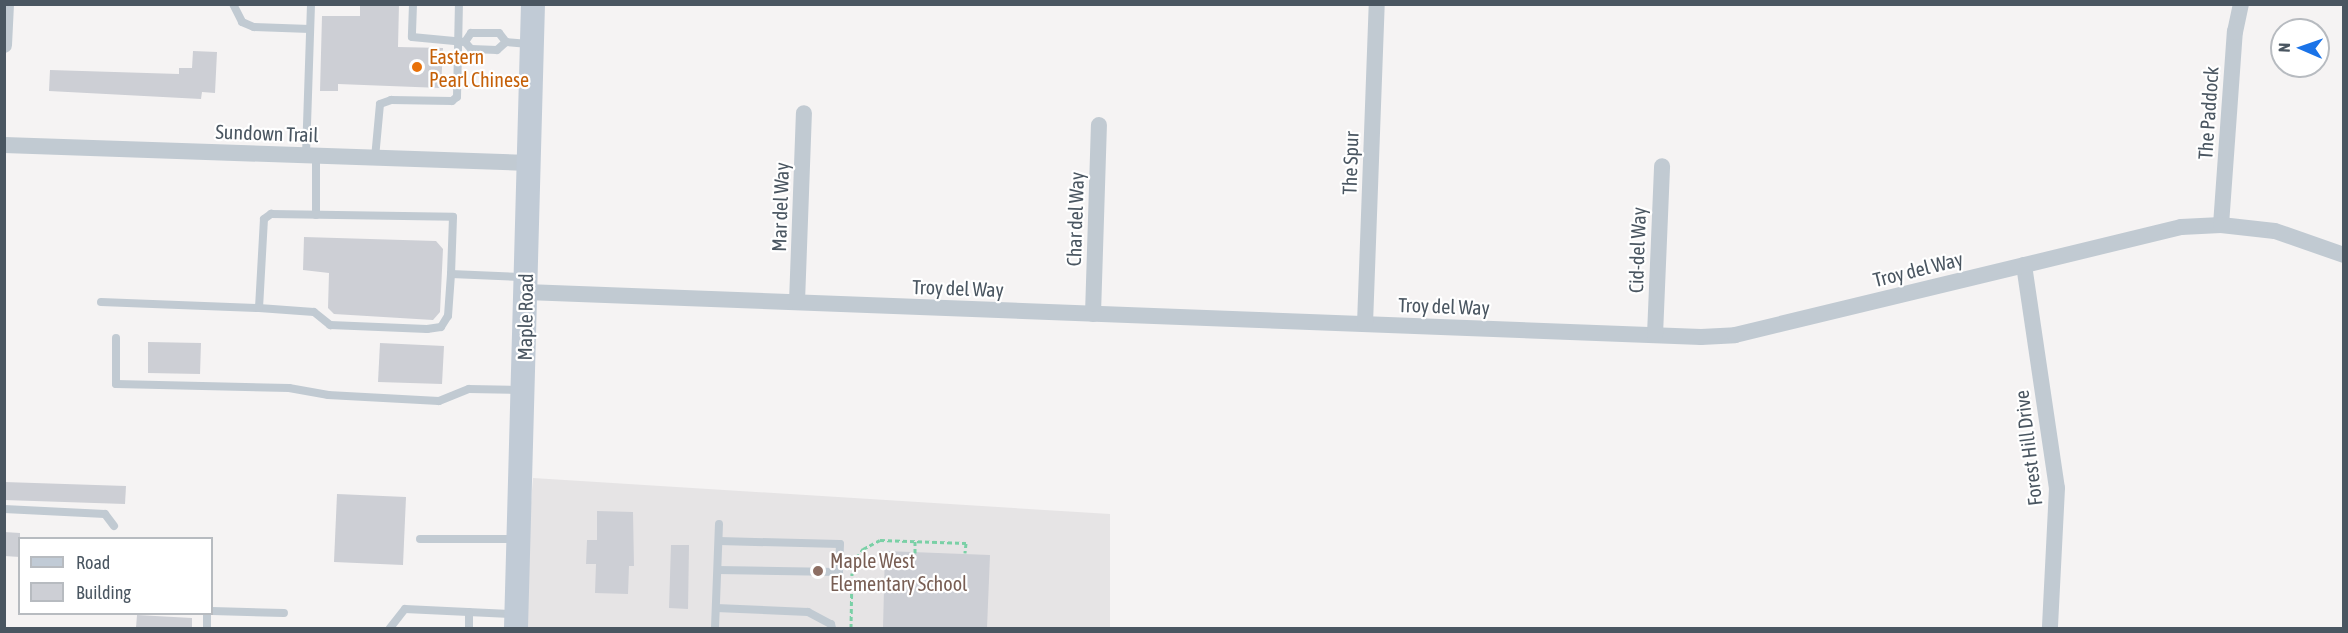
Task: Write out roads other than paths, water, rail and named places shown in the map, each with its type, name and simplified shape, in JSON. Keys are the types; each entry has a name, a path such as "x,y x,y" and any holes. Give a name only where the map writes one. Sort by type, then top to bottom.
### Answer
{"main road":[{"name":"Maple Road","path":"516,621 532,4"}],"street":[{"path":"4,45 6,4"},
{"name":"The Spur","path":"1365,324 1377,4"},
{"name":"The Paddock","path":"2221,225 2235,32 2241,4"},
{"name":"Mar del Way","path":"798,302 804,113"},
{"name":"Char del Way","path":"1093,314 1099,125"},
{"name":"Sundown Trail","path":"4,145 529,163"},
{"name":"Cid-del Way","path":"1655,335 1662,166"},
{"name":"Troy del Way","path":"526,285 798,302 1655,335 1735,335 2142,235 2221,225 2275,231 2343,255"},
{"name":"Forest Hill Drive","path":"2024,265 2057,488 2050,628"}],"lane":[{"path":"233,4 242,22 254,27 310,29"},
{"path":"311,4 311,156 316,215"},
{"path":"413,4 412,37 461,41 471,49 496,50 506,42 532,44"},
{"path":"375,158 380,104 391,100 452,101 457,97 461,41 459,4"},
{"path":"461,41 471,33 498,33 506,42"},
{"path":"101,302 314,312 330,325 441,327 448,316 453,217 271,214 264,219 259,308"},
{"path":"451,274 526,285"},
{"path":"116,338 116,384 289,388 328,395 439,400 469,389 523,390"},
{"path":"4,509 105,514 114,526"},
{"path":"715,628 719,524"},
{"path":"420,538 519,538"},
{"path":"718,541 840,544 839,572 718,570"},
{"path":"716,608 808,612 831,624 832,628"},
{"path":"390,628 390,624 405,609 469,612 516,621"},
{"path":"213,611 284,613"},
{"path":"469,612 469,628"}],"place":[{"name":"Eastern Pearl Chinese","path":"417,67"},
{"name":"Maple West Elementary School","path":"818,571"}]}
